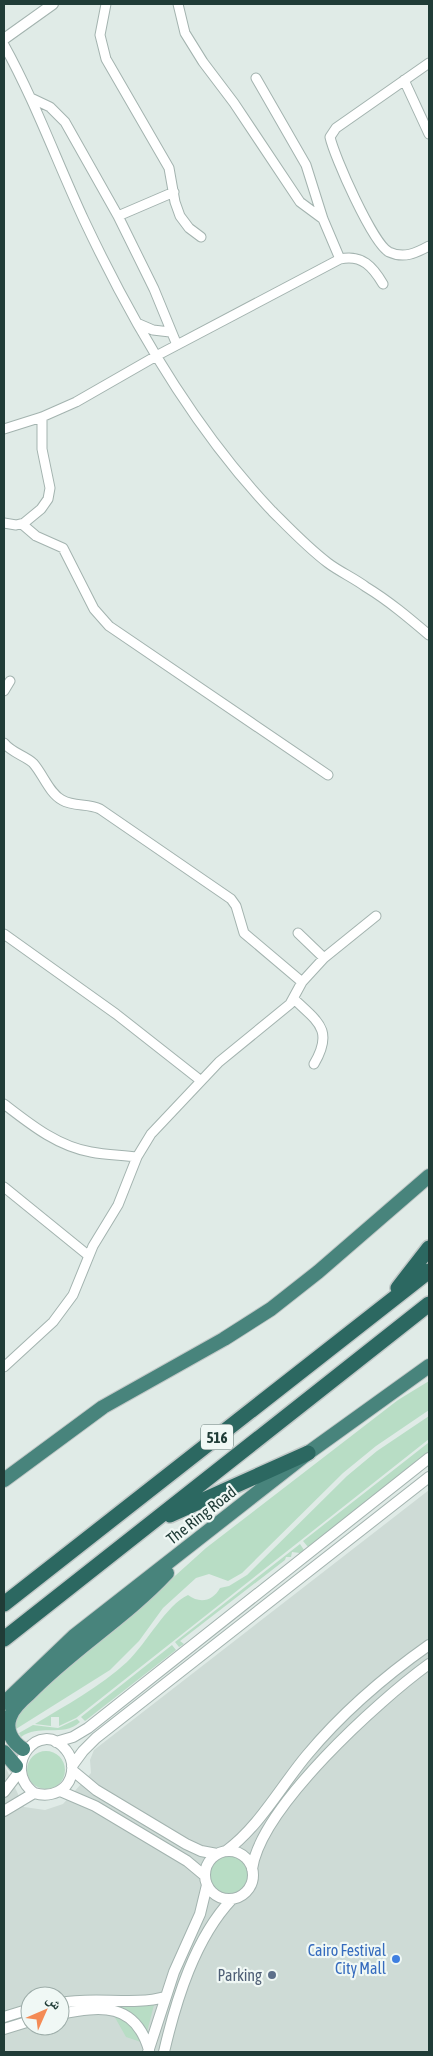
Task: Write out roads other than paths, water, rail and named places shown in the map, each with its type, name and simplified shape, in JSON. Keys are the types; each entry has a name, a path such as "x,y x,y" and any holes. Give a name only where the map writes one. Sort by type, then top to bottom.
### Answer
{"highway":[{"path":"4,1480 103,1407 224,1340 270,1309 318,1272 429,1176"},
{"name":"516","path":"380,1310 429,1248"},
{"name":"516","path":"4,1604 429,1270"},
{"name":"The Ring Road","path":"4,1639 429,1304"},
{"name":"The Ring Road","path":"4,1703 57,1651 177,1556 308,1453 428,1368"},
{"name":"516","path":"153,1522 308,1453"},
{"path":"23,1750 12,1739 9,1730 8,1721 14,1709 59,1665 159,1581 169,1571 177,1556"},
{"path":"4,1752 17,1771"}],"street":[{"path":"4,39 53,4"},
{"path":"106,4 100,35 106,60 169,168 175,202 180,216 189,228 201,237"},
{"path":"178,4 186,33 203,62 234,103 300,202 323,219"},
{"path":"4,45 31,98 94,241 139,324 223,454 273,512 329,564 386,600 429,635"},
{"path":"429,63 334,130 330,140 360,209 380,245 389,252 405,256 429,246"},
{"path":"256,78 306,165 323,219 340,259"},
{"path":"404,80 429,134"},
{"path":"31,98 50,107 65,122 118,216 154,289 176,345"},
{"path":"118,216 174,192"},
{"path":"4,429 42,417 82,398 176,345 340,259 351,257 367,262 383,284"},
{"path":"139,324 154,330 170,332"},
{"path":"22,524 41,509 50,495 42,450 42,417"},
{"path":"4,523 22,524 36,536 63,548 94,609 109,626 328,775"},
{"path":"4,692 10,682"},
{"path":"4,744 12,751 32,762 61,800 69,803 90,805 100,810 232,899 244,933 302,982"},
{"path":"4,1367 53,1322 64,1309 78,1285 98,1236 123,1195 137,1157 151,1134 200,1080 236,1046 294,999 302,982 324,958 376,916"},
{"path":"298,933 324,958"},
{"path":"5,938 123,1019 200,1080"},
{"path":"294,999 319,1023 323,1032 324,1046 314,1064"},
{"path":"4,1104 29,1124 63,1143 90,1152 137,1157"},
{"path":"6,1192 89,1256"},
{"path":"4,1792 17,1771 23,1750 28,1745 41,1740 56,1742 88,1728 429,1458"},
{"path":"4,1810 34,1794 50,1795 60,1791 69,1782 72,1768 83,1751 96,1738 429,1477"},
{"path":"148,2051 166,1997 200,1914 207,1866 246,1834 308,1753 329,1731 374,1688 429,1645"},
{"path":"164,2052 173,2017 195,1960 212,1923 232,1899 242,1895 248,1888 252,1880 252,1869 256,1852 263,1836 315,1770 372,1711 429,1664"},
{"path":"56,1742 67,1751 72,1768 96,1790 186,1844 201,1851 222,1853 233,1851 245,1858 252,1869"},
{"path":"17,1771 21,1783 34,1794"},
{"path":"60,1791 95,1806 187,1861 220,1897 232,1899"},
{"path":"70,2002 103,1999 145,2001 166,1997"},
{"path":"70,2013 103,2009 122,2012 137,2023 148,2051"},
{"path":"4,2017 20,2012"},
{"path":"4,2029 20,2024"}],"place":[{"name":"Cairo Festival City Mall","path":"396,1959"},
{"name":"Parking","path":"272,1975"}]}
